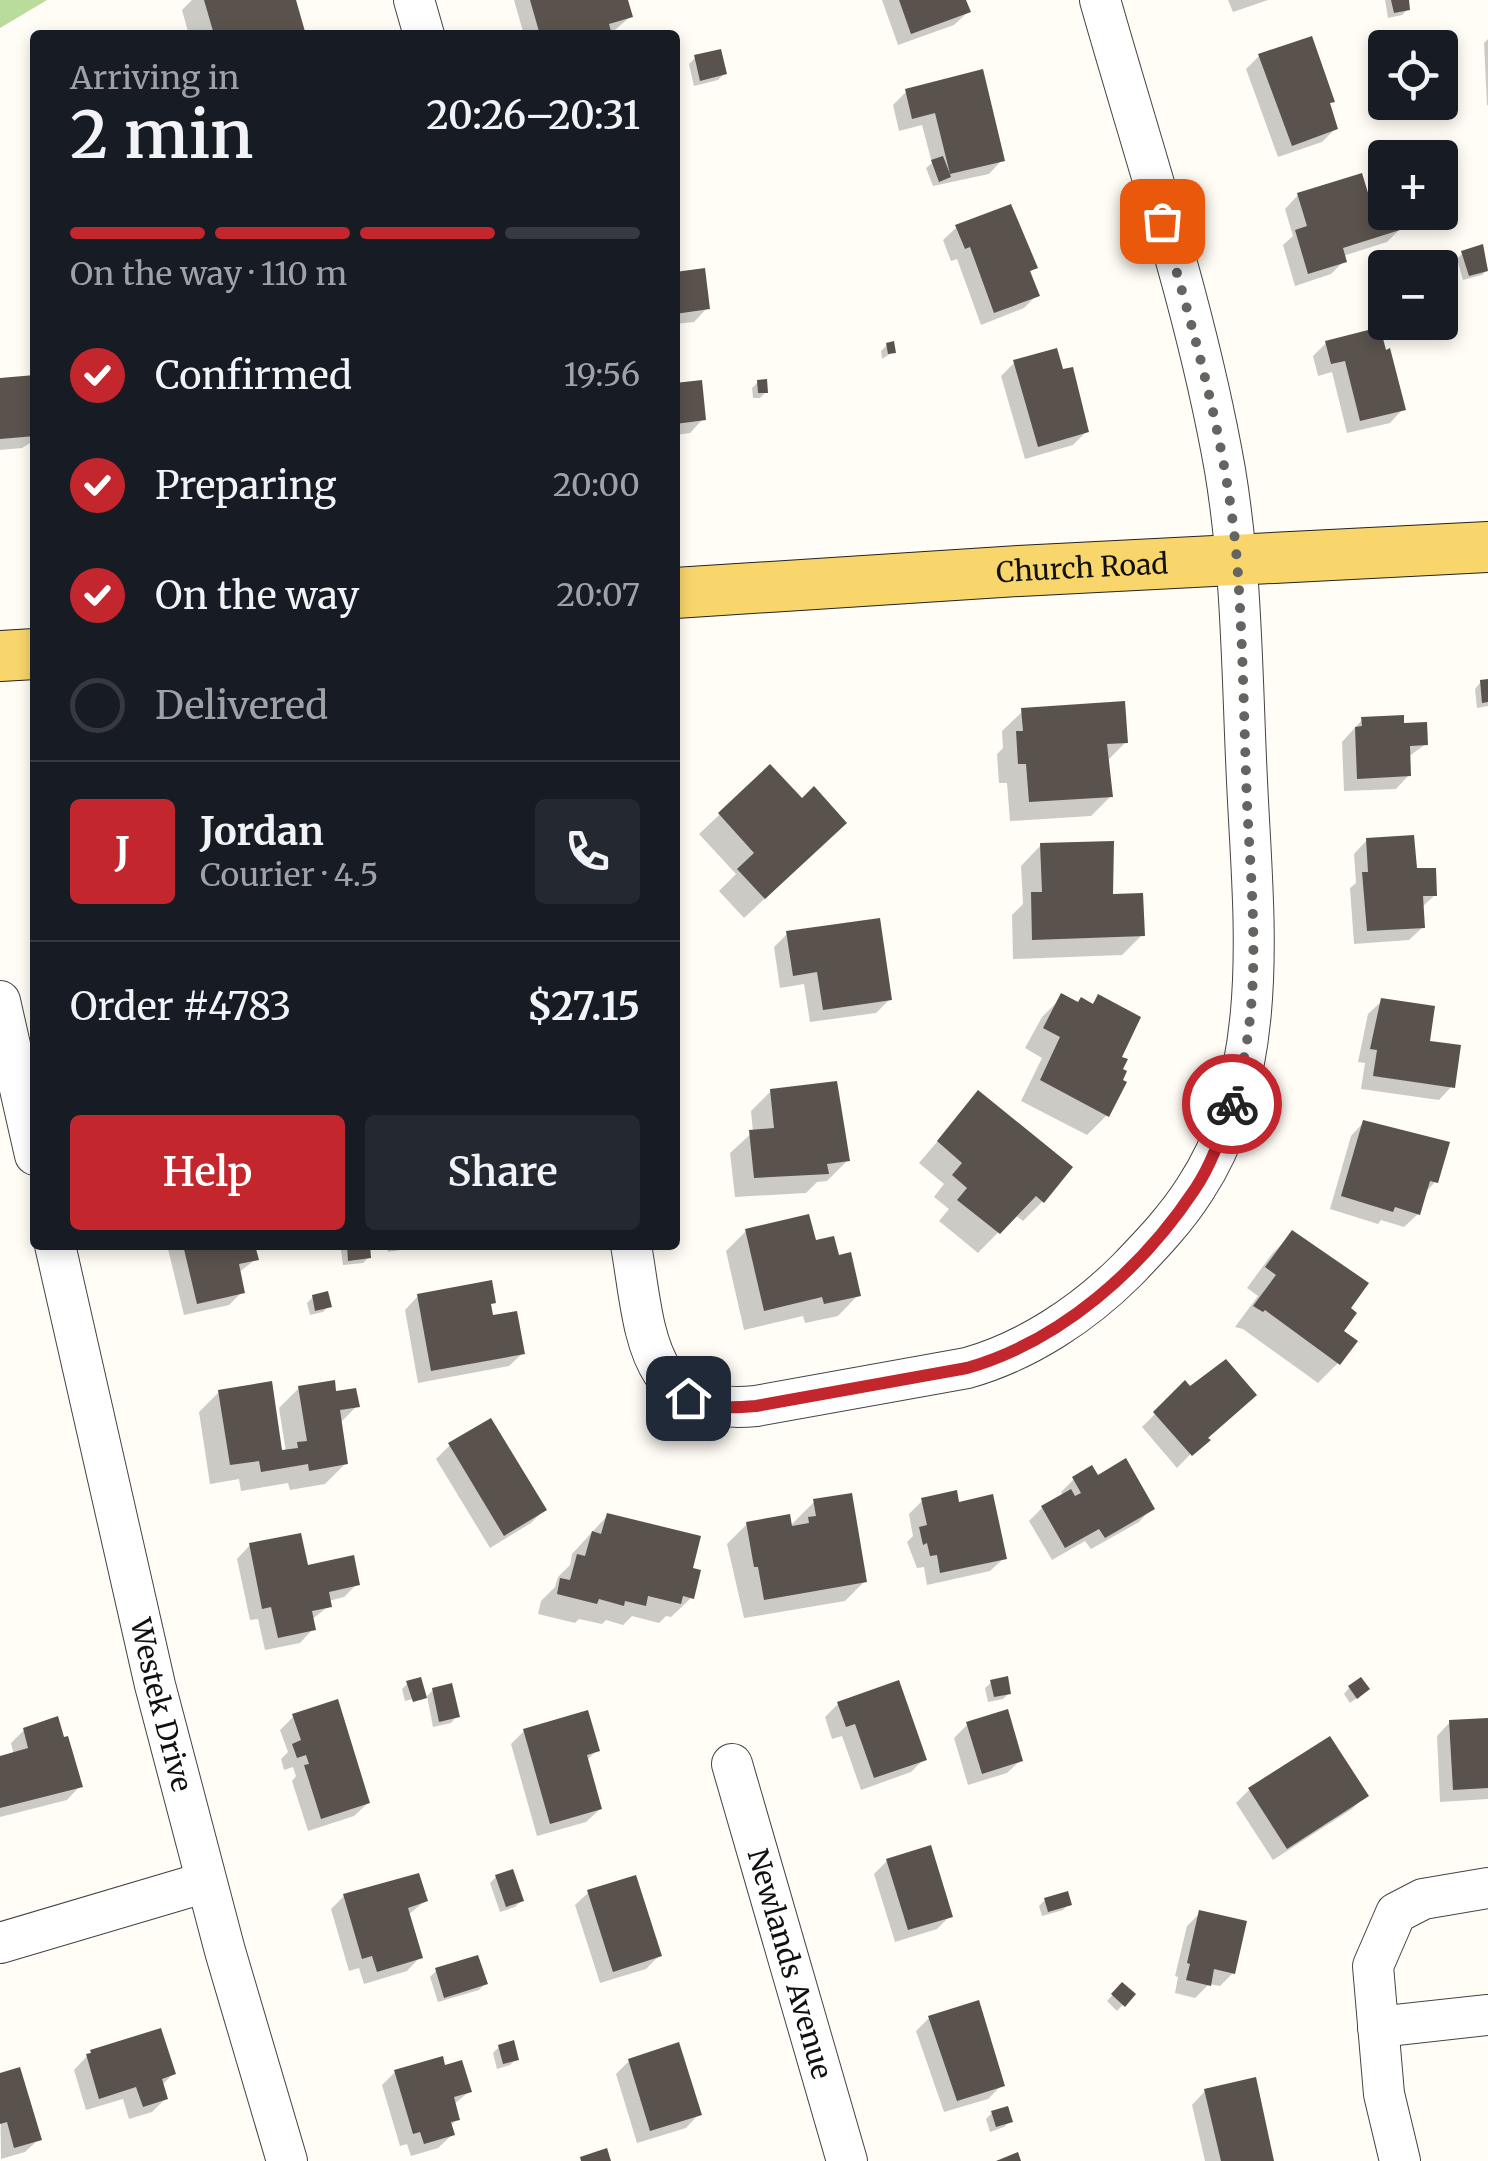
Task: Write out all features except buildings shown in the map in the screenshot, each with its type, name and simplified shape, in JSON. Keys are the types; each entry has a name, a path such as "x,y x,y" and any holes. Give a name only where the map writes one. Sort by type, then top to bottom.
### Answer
{"main road":[{"name":"Church Road","path":"680,593 1488,547"},
{"path":"0,656 30,654"}],"street":[{"path":"414,0 423,30"},
{"path":"632,1250 654,1358 666,1379 704,1406 756,1406 987,1362 1048,1333 1107,1290 1160,1236 1197,1186 1220,1140 1240,1079 1250,1030 1255,958 1236,560 1204,368 1100,0"},
{"path":"0,1001 30,1133"},
{"name":"Westek Drive","path":"57,1250 156,1685 206,1882 287,2161"},
{"name":"Newlands Avenue","path":"732,1764 847,2161"},
{"path":"0,1943 206,1882"},
{"path":"1400,2161 1384,2094 1373,1966 1396,1913 1423,1899 1488,1888"},
{"path":"1378,2027 1488,2015"}],"green space":[{"path":"0,0 47,0 0,28"}],"way so far":[{"path":"1162,221 1204,368 1236,560 1255,958 1250,1030 1232,1104"}],"route":[{"path":"688,1398 704,1406 728,1409 756,1406 967,1368 1048,1333 1107,1290 1160,1236 1197,1186 1220,1140 1232,1104"}]}
